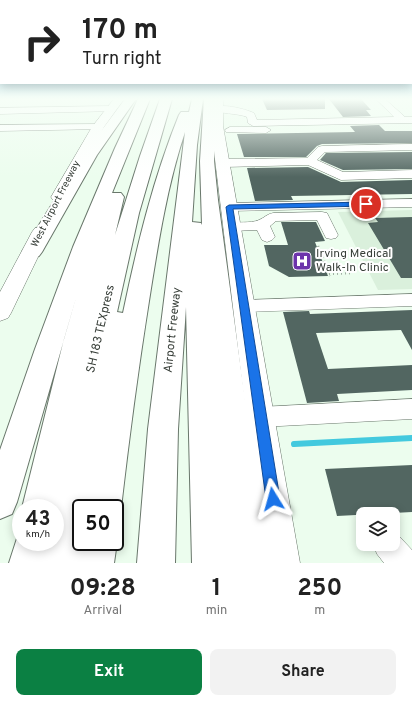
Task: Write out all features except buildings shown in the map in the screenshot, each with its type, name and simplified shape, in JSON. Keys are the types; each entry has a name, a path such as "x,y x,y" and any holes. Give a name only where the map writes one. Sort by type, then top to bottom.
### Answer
{"highway":[{"path":"32,252 90,155 117,125"},
{"path":"0,502 33,396 99,201 129,125"},
{"path":"42,499 78,339 101,246 116,192 140,125"},
{"name":"SH 183 TEXpress","path":"54,563 92,366 110,287 145,157 156,125"},
{"name":"SH 183 TEXpress","path":"85,499 101,401 136,231 164,125"},
{"path":"104,499 120,398 151,227 171,156 181,125"},
{"name":"Airport Freeway","path":"156,563 163,429 190,145 198,125"},
{"path":"209,125 207,161 209,200 248,563"},
{"path":"186,196 193,209 211,563"},
{"path":"28,563 31,551"},
{"path":"74,563 76,551"},
{"path":"95,563 97,551"}],"main road":[{"path":"214,125 223,163 244,294 282,563"},
{"name":"West Airport Freeway","path":"0,313 48,218 98,127"}],"lane":[{"path":"0,128 98,127"},
{"path":"230,130 412,127"},
{"path":"310,161 322,149 412,147"},
{"path":"223,163 310,161 341,176 412,174"},
{"path":"231,217 412,203"},
{"path":"231,217 265,231 273,217 322,216 331,235"},
{"path":"244,294 412,300"},
{"path":"261,417 412,409"},
{"path":"393,551 404,563"}],"path":[{"path":"318,246 330,275 353,273"}],"shaded area":[{"path":"412,210 412,289 378,290 338,212"}],"waterway":[{"path":"294,444 412,438"}],"place":[{"name":"Irving Medical Walk-In Clinic","path":"302,261"}],"route":[{"path":"273,499 229,207 366,204"}]}
